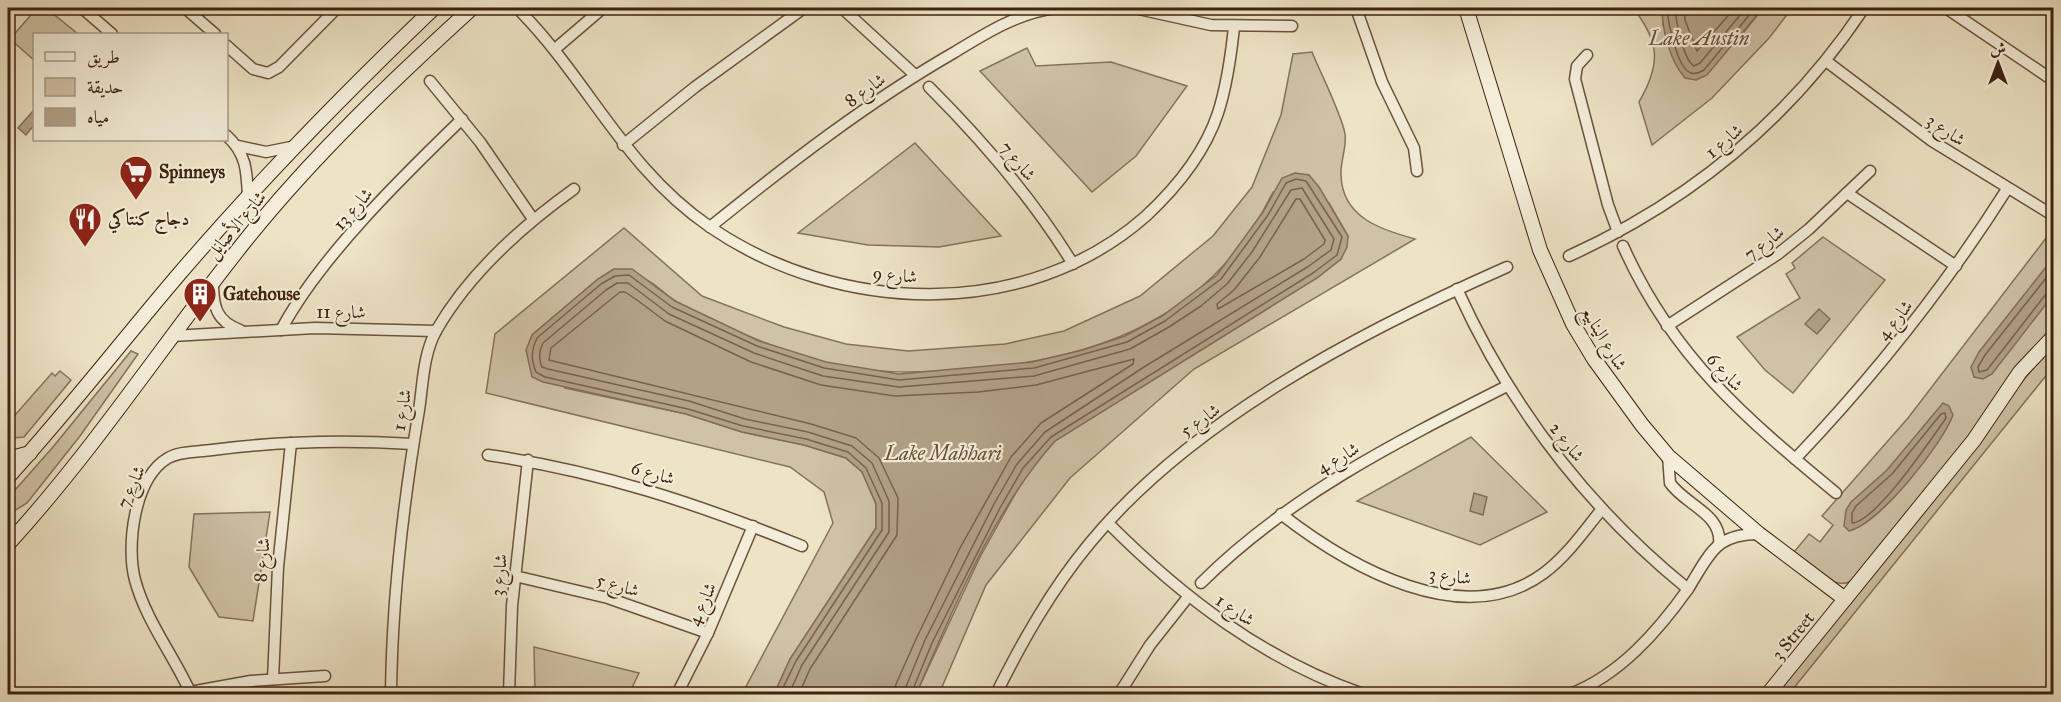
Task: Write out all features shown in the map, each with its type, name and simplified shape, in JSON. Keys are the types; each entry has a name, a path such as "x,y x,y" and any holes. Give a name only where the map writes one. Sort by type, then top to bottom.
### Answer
{"main road":[{"name":"شارع الأصايل","path":"8,477 181,272 296,146 434,8"},
{"name":"شارع الأصايل","path":"8,544 98,437 246,239 332,144 472,8"},
{"name":"شارع الينابيع","path":"1466,8 1493,89 1527,212 1555,288 1594,359 1642,425 1668,456 1759,534 1845,599"},
{"name":"3 Street","path":"1768,694 1974,440 2020,372 2054,336"},
{"path":"8,459 30,453"},
{"path":"8,529 26,524"}],"street":[{"path":"82,8 111,33"},
{"path":"185,8 214,33"},
{"path":"228,47 254,69 268,73 279,67 337,8"},
{"path":"555,49 603,8"},
{"path":"623,145 695,87 804,8"},
{"path":"842,8 915,75"},
{"name":"شارع 8","path":"710,227 807,151 915,75 992,30 1018,18 1055,8"},
{"path":"1134,8 1188,22 1234,27 1292,26"},
{"path":"1356,8 1382,82 1414,148 1417,171"},
{"name":"شارع 1","path":"1569,256 1669,203 1727,160 1779,113 1826,61 1864,8"},
{"path":"1946,8 2054,81"},
{"name":"شارع 9","path":"521,12 555,49 623,145 663,189 710,227 749,250 798,272 831,282 899,293 965,293 995,289 1035,279 1072,264 1117,239 1158,205 1192,162 1217,115 1231,57 1234,27"},
{"path":"1587,55 1577,66 1575,79 1608,205 1618,232"},
{"name":"شارع 3","path":"1826,61 1896,116 2007,189 2054,216"},
{"path":"430,81 498,166 533,219"},
{"name":"شارع 7","path":"929,87 979,140 1042,216 1072,264"},
{"name":"شارع 13","path":"281,330 295,305 356,230 462,119"},
{"path":"228,137 238,146 247,170 248,199"},
{"path":"238,146 266,152 296,146"},
{"name":"شارع 7","path":"1667,326 1778,254 1870,171"},
{"name":"شارع 1","path":"391,694 397,561 428,352 436,331 475,277 533,219 574,189"},
{"name":"شارع 4","path":"1795,459 1883,362 1956,266 2007,189"},
{"path":"1847,193 1956,266"},
{"name":"شارع 6","path":"1623,246 1640,281 1667,326 1688,355 1730,402 1836,493"},
{"name":"شارع 5","path":"996,694 1042,609 1089,543 1164,468 1244,410 1372,332 1457,289 1507,267"},
{"path":"213,283 215,308 219,316 232,327 246,332"},
{"name":"شارع 2","path":"1457,289 1507,386 1552,451 1602,508 1688,589"},
{"name":"شارع 11","path":"172,336 351,328 436,331"},
{"name":"شارع 4","path":"1201,583 1246,541 1281,514 1373,457 1507,386"},
{"name":"شارع 8","path":"273,679 278,567 291,443"},
{"name":"شارع 7","path":"191,693 147,612 135,577 132,540 139,502 156,469 174,455 240,446 291,443 413,444"},
{"name":"شارع 6","path":"488,455 528,460 626,482 706,507 802,546"},
{"path":"1668,456 1670,483 1713,521 1719,532 1719,545"},
{"name":"شارع 3","path":"509,694 509,654 515,576 528,460"},
{"name":"شارع 3","path":"1281,514 1331,549 1364,567 1420,589 1467,597 1519,587 1543,573 1564,554 1602,508"},
{"name":"شارع 1","path":"1108,523 1147,562 1188,597 1263,648 1326,680 1363,694"},
{"name":"شارع 4","path":"678,694 708,633 753,526"},
{"path":"1570,694 1599,679 1633,653 1670,615 1719,545 1732,538 1759,534"},
{"name":"شارع 5","path":"515,576 608,598 708,633"},
{"path":"1119,694 1150,645 1188,597"},
{"path":"191,693 273,679 325,676"}],"green space":[{"path":"37,8 46,8 77,33 33,33 33,59 10,39"},
{"path":"1633,8 1662,8 1663,25 1737,41 1763,8 1792,8 1770,37 1712,98 1652,145 1639,102 1654,65 1653,43 1642,20"},
{"path":"1027,48 1036,66 1111,62 1187,86 1136,156 1092,192 980,71"},
{"path":"1312,52 1345,134 1341,175 1343,190 1348,202 1366,220 1415,239 1194,369 1070,478 986,585 939,694 916,694 980,557 1028,471 1055,441 1084,421 1317,278 1341,259 1348,236 1329,203 1273,192 1247,236 1217,273 1182,302 1143,326 1101,344 1056,357 1008,365 908,372 858,369 824,362 730,328 677,302 648,281 614,269 598,279 532,335 565,388 686,414 742,432 804,445 846,458 862,472 876,504 876,528 790,659 774,694 742,694 833,523 824,492 790,467 486,393 495,334 624,228 702,296 784,327 846,344 908,351 1005,344 1064,331 1140,296 1213,236 1252,187 1281,115 1293,54"},
{"path":"915,143 1001,236 939,247 868,245 798,233"},
{"path":"2053,229 2053,327 2019,363 1978,425 1851,581 1836,583 1821,575 1794,552 1809,534 1820,542 1833,525 1822,516 1908,418"},
{"path":"1823,237 1885,280 1793,393 1765,370 1737,337 1800,298 1786,274 1795,268 1792,263"},
{"path":"2053,344 2053,367 1789,694 1768,694"},
{"path":"131,351 138,354 80,436 27,503 14,511 8,498"},
{"path":"60,371 71,380 24,437 13,438 8,445 8,423 52,373 55,376"},
{"path":"1471,437 1547,512 1480,545 1357,501"},
{"path":"270,512 253,621 219,617 189,567 194,514"},
{"path":"534,647 639,673 629,694 535,694"}],"water":[{"name":"Lake Austin","path":"1662,8 1763,8 1707,75 1696,80 1685,78 1675,63 1665,35"},
{"path":"33,111 33,126 26,135 18,128"},
{"name":"Lake Mahhari","path":"1295,173 1309,175 1319,187 1348,236 1347,247 1341,259 1317,278 1055,441 1032,469 993,530 960,595 916,694 774,694 790,659 876,528 876,504 862,472 846,458 804,445 742,432 686,414 543,382 532,377 526,350 532,335 598,279 614,269 632,269 675,301 759,341 826,362 899,374 1032,362 1083,350 1125,336 1162,316 1217,275 1263,212 1282,178"},
{"path":"2053,258 2053,295 1992,374 1983,379 1974,377 1971,367 1979,352"},
{"path":"1819,309 1830,319 1817,334 1805,324"},
{"path":"1943,403 1949,406 1953,415 1947,428 1923,463 1893,499 1877,514 1849,531 1844,526 1846,510 1851,502 1887,470"},
{"path":"1474,493 1487,497 1483,515 1470,511"}],"place":[{"name":"Spinneys","path":"136,201"},
{"name":"دجاج كنتاكي","path":"85,248"},
{"name":"Gatehouse","path":"200,323"}]}
